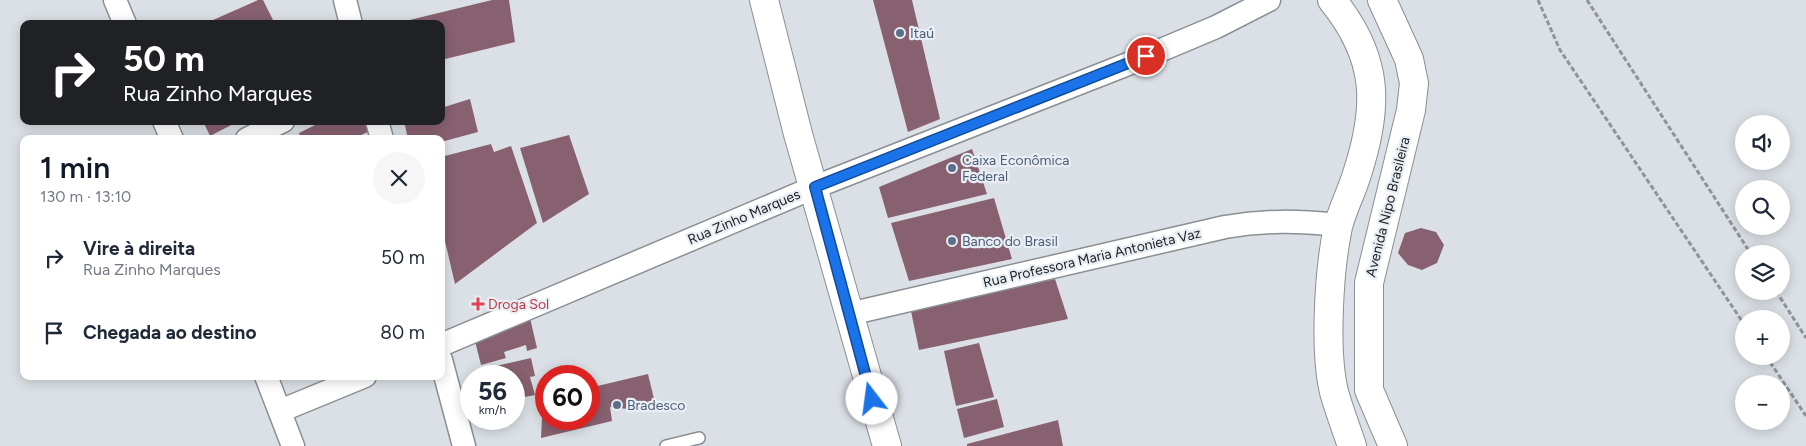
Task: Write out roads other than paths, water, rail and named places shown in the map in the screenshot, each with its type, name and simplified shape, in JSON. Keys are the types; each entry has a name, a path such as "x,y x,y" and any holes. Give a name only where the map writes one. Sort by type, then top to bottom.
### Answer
{"street":[{"path":"115,0 123,20"},
{"path":"345,0 350,20"},
{"path":"764,0 798,134 815,187 887,446"},
{"name":"Rua Zinho Marques","path":"445,343 815,187 1128,64 1216,27 1269,0"},
{"path":"1332,0 1355,37 1369,65 1372,98 1371,120 1357,176 1338,225 1331,277 1330,348 1334,391 1352,446"},
{"name":"Avenida Nipo Brasileira","path":"1382,0 1409,59 1414,84 1411,110 1369,283 1369,390 1393,446"},
{"path":"255,135 275,125"},
{"name":"Rua Professora Maria Antonieta Vaz","path":"849,314 1225,227 1262,221 1295,221 1338,225"},
{"path":"445,375 464,446"},
{"path":"268,380 293,446"},
{"path":"280,411 355,380"}],"lane":[{"path":"666,446 699,438"}],"place":[{"name":"Itaú","path":"900,33"},
{"name":"Caixa Econômica Federal","path":"952,168"},
{"name":"Banco do Brasil","path":"952,241"},
{"name":"Droga Sol","path":"478,304"},
{"name":"Bradesco","path":"617,405"}]}
